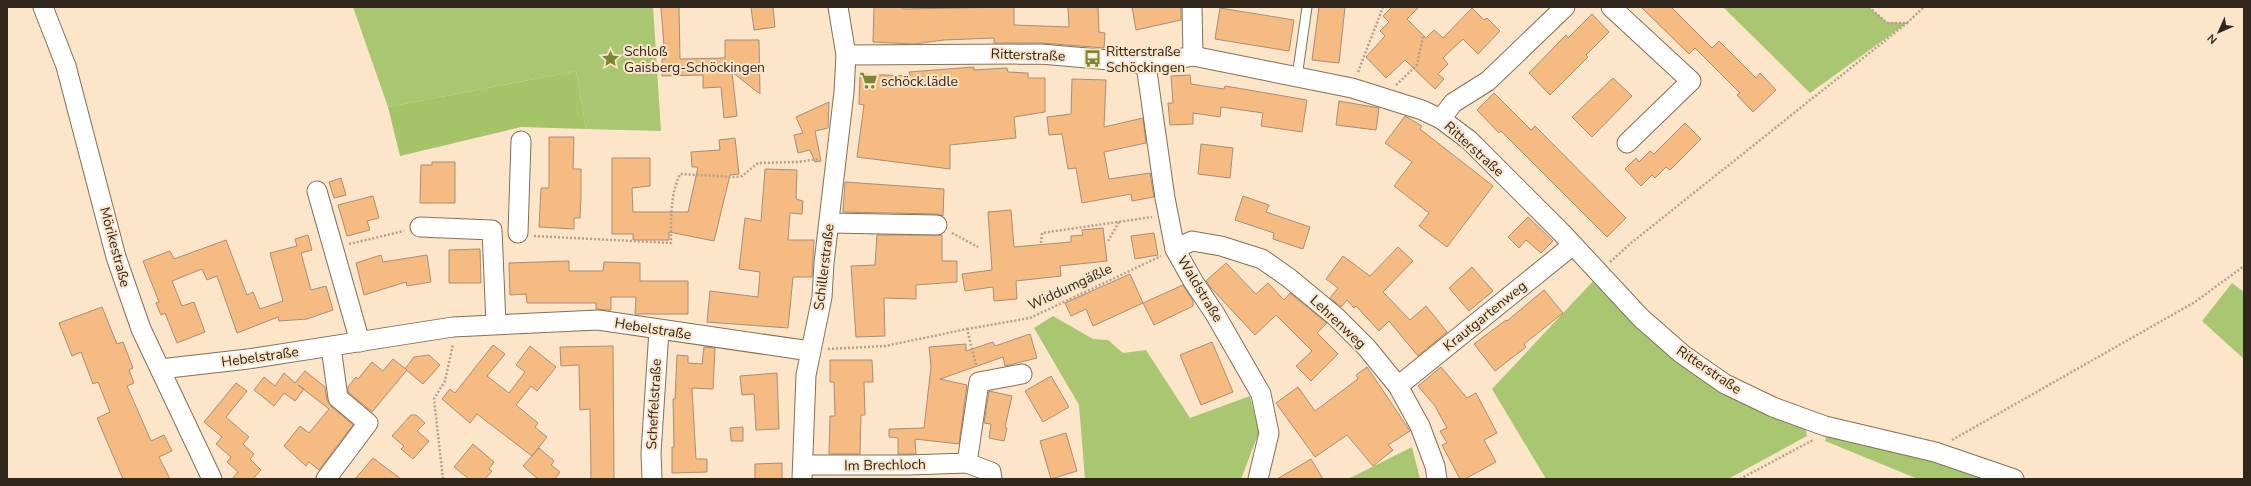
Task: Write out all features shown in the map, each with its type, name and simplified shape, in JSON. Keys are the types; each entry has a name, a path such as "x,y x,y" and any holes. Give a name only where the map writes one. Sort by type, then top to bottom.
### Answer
{"street":[{"name":"Mörikestraße","path":"42,7 66,66 124,283 141,329 212,479"},
{"name":"Schillerstraße","path":"802,472 806,375 810,351 817,326 838,156 846,55 838,7"},
{"path":"1192,7 1193,56"},
{"path":"1441,119 1453,103 1488,81 1565,7"},
{"path":"1611,7 1691,81 1627,143"},
{"name":"Ritterstraße","path":"846,55 1040,54 1121,61 1146,66 1193,56 1352,88 1422,110 1441,119 1468,140 1653,328 1682,354 1725,384 1773,407 1825,426 1935,452 2014,479"},
{"name":"Waldstraße","path":"1146,66 1169,215 1176,249 1193,281 1215,314 1261,394 1269,433 1258,479"},
{"path":"420,227 492,230 521,234 521,141"},
{"path":"317,191 360,342"},
{"path":"829,223 937,225"},
{"path":"492,230 496,324"},
{"name":"Lehrenweg","path":"1176,249 1192,241 1221,246 1262,259 1289,278 1335,316 1367,348 1398,386 1420,426 1435,466 1437,479"},
{"name":"Krautgartenweg","path":"1398,386 1573,245"},
{"name":"Hebelstraße","path":"160,369 331,347 453,327 598,320 810,351"},
{"name":"Scheffelstraße","path":"652,479 651,453 659,330"},
{"path":"326,479 368,424 338,398 331,347"},
{"path":"966,463 979,382 1022,374"},
{"name":"Im Brechloch","path":"802,472 966,463 991,472 992,479"}],"lane":[{"path":"1297,78 1307,7"}],"path":[{"path":"1352,88 1383,7"},
{"path":"1869,7 1887,23 1907,23"},
{"path":"1598,273 1631,243 1907,23 1924,7"},
{"path":"1382,98 1417,65 1424,36"},
{"path":"521,234 670,243 671,209 675,185 680,174 734,177 742,176 758,163 798,162 838,156"},
{"path":"1042,243 1042,233 1169,215"},
{"path":"1108,241 1119,222"},
{"path":"937,225 978,247"},
{"path":"333,248 420,227"},
{"name":"Widdumgäßle","path":"810,351 885,346 1030,318 1176,249"},
{"path":"1935,452 1960,435 2195,302 2244,266"},
{"path":"443,479 434,399 445,381 453,342 453,327"},
{"path":"967,329 973,348 979,382"},
{"path":"1740,479 1814,439 1825,426"}],"green space":[{"path":"353,7 653,7 661,131 586,129 576,71 388,107"},
{"path":"1723,7 1869,7 1887,22 1907,23 1810,93"},
{"path":"576,71 586,129 521,127 400,156 388,107"},
{"path":"1596,278 1636,322 1805,427 1807,436 1728,479 1546,479 1492,389"},
{"path":"2232,283 2244,292 2244,359 2202,321"},
{"path":"1053,316 1093,339 1108,340 1123,353 1146,350 1190,418 1250,396 1259,432 1241,479 1085,479 1079,405 1034,328"},
{"path":"1830,420 2002,479 1918,479 1825,441"},
{"path":"1412,447 1420,479 1348,479"}],"building":[{"path":"661,7 679,7 680,59 725,58 725,40 759,40 760,94 732,72 737,116 724,118 721,87 703,88 703,75 662,76 662,59 665,59"},
{"path":"751,7 773,7 775,27 754,30"},
{"path":"874,7 902,7 902,9 1014,7 1014,25 1069,27 1068,7 1098,7 1099,32 1105,33 1104,48 1042,43 994,43 994,38 944,40 914,44 873,42"},
{"path":"1132,7 1181,7 1181,20 1136,30"},
{"path":"1319,7 1345,7 1339,63 1312,60"},
{"path":"1392,7 1419,7 1407,19 1426,38 1434,30 1443,38 1472,8 1484,20 1487,18 1500,31 1478,54 1463,39 1443,58 1448,64 1438,74 1444,79 1435,89 1405,60 1386,78 1366,57 1385,36 1380,31 1389,22 1383,16"},
{"path":"1641,7 1671,7 1712,48 1719,41 1756,78 1760,73 1776,90 1753,112 1737,95 1740,93 1695,48 1689,54"},
{"path":"1220,8 1294,20 1289,51 1215,39"},
{"path":"1592,14 1609,32 1586,55 1588,57 1550,95 1529,73 1566,35 1568,38"},
{"path":"974,67 974,70 1007,68 1008,72 1028,73 1028,78 1045,78 1045,112 1014,117 1016,138 950,145 950,169 857,157 864,105 859,104 860,74 910,76 909,72"},
{"path":"1190,75 1191,84 1224,89 1225,86 1307,100 1302,132 1261,126 1263,113 1221,107 1220,117 1193,113 1193,124 1170,125 1168,103 1173,103 1171,76"},
{"path":"1613,78 1632,96 1592,137 1572,117"},
{"path":"1072,79 1106,80 1104,127 1143,118 1146,143 1104,152 1109,179 1150,173 1154,197 1132,201 1131,194 1082,203 1076,168 1068,169 1062,134 1049,135 1047,117 1071,114"},
{"path":"1494,93 1531,130 1535,126 1626,218 1607,237 1501,131 1499,133 1477,110"},
{"path":"1339,101 1379,108 1376,130 1336,125"},
{"path":"829,102 828,128 815,131 821,161 815,162 810,150 798,153 794,135 803,133 796,117"},
{"path":"1405,116 1422,126 1420,129 1493,186 1447,247 1419,226 1429,213 1394,186 1412,162 1385,143"},
{"path":"1685,123 1701,139 1670,170 1666,167 1655,178 1652,175 1641,186 1625,169 1636,158 1639,162 1650,151 1654,154"},
{"path":"549,137 574,137 573,169 581,169 581,198 580,218 574,218 574,229 539,227 541,188 549,188"},
{"path":"735,138 739,174 730,175 714,241 669,232 669,240 633,240 633,234 612,234 612,158 650,158 650,186 632,188 633,212 688,212 698,167 692,167 691,152 720,150 719,140"},
{"path":"1201,144 1233,148 1230,178 1198,174"},
{"path":"432,162 455,162 455,203 420,203 421,165 432,165"},
{"path":"765,169 797,170 796,199 803,201 802,214 790,213 788,240 814,240 812,277 793,277 788,328 707,322 710,291 758,297 760,272 739,269 745,218 761,221"},
{"path":"341,178 346,195 334,198 329,182"},
{"path":"845,182 944,189 943,216 937,214 843,212"},
{"path":"373,196 379,218 367,221 370,230 347,236 338,205"},
{"path":"1243,196 1269,205 1266,212 1310,227 1303,249 1273,239 1274,233 1235,220"},
{"path":"1011,210 1014,247 1071,242 1071,236 1083,235 1082,230 1103,228 1107,261 1060,266 1061,276 1016,281 1017,299 994,301 993,287 965,291 962,274 992,270 988,212"},
{"path":"1528,217 1553,241 1541,253 1526,240 1519,248 1508,237"},
{"path":"1154,233 1158,255 1135,259 1131,236"},
{"path":"308,235 312,250 301,253 311,290 326,286 333,310 307,319 279,321 278,317 237,333 217,276 207,280 202,269 172,281 182,306 194,302 205,332 177,343 165,313 161,315 156,303 159,302 143,261 170,251 174,259 226,240 247,295 253,292 260,309 283,301 270,253 297,246 295,239"},
{"path":"877,235 942,235 942,261 957,261 957,282 916,285 916,299 884,298 885,336 856,337 851,266 875,265"},
{"path":"1398,247 1413,261 1383,292 1410,320 1426,306 1447,332 1418,356 1389,321 1379,331 1356,306 1354,308 1347,300 1341,307 1330,298 1338,288 1326,279 1343,256 1370,276"},
{"path":"480,249 481,283 449,283 449,250"},
{"path":"381,255 383,262 427,255 431,282 407,286 406,282 364,295 356,263"},
{"path":"569,261 569,271 603,271 604,262 640,263 640,281 688,281 688,314 635,314 636,297 611,297 611,310 606,310 596,309 596,303 527,303 526,294 510,295 509,263"},
{"path":"1226,263 1256,294 1268,283 1284,300 1290,293 1327,323 1317,333 1338,354 1311,381 1296,366 1312,351 1276,315 1255,335 1211,288 1206,281"},
{"path":"1472,267 1493,291 1469,311 1449,288"},
{"path":"1130,274 1143,303 1093,326 1086,309 1071,316 1065,303"},
{"path":"1183,285 1193,301 1193,306 1154,325 1143,303"},
{"path":"1544,290 1563,313 1524,344 1526,347 1495,371 1474,344 1506,320 1507,321"},
{"path":"102,307 117,344 123,342 133,368 129,370 134,383 127,386 151,441 164,435 172,451 159,457 170,479 123,479 97,418 110,412 98,382 93,384 81,352 72,356 59,323"},
{"path":"1030,334 1037,358 1005,366 1003,357 940,379 967,385 959,444 915,439 916,454 898,454 898,438 889,437 889,429 924,428 931,367 929,347 966,344 966,351 993,342 995,346"},
{"path":"1212,342 1233,392 1201,405 1180,355"},
{"path":"493,345 505,354 487,376 509,393 525,372 516,365 530,346 556,367 537,391 531,386 516,405 538,423 535,427 547,437 532,456 477,414 470,423 442,399 450,389 455,393"},
{"path":"613,346 614,479 591,479 590,409 580,410 579,365 561,366 560,347"},
{"path":"704,347 715,348 713,389 692,388 696,459 707,459 707,472 672,473 672,447 674,447 673,399 675,399 677,355 688,356 688,363 702,364"},
{"path":"429,355 440,365 423,384 405,369 414,357"},
{"path":"393,359 407,370 372,412 348,392 348,387 356,377 358,379 372,362 383,371"},
{"path":"830,360 872,360 873,382 864,382 865,415 861,415 860,454 829,454 830,416 835,416 834,382 830,382"},
{"path":"1367,367 1410,431 1388,445 1393,450 1373,466 1347,435 1315,457 1276,403 1298,387 1315,411 1358,379 1356,375"},
{"path":"1441,367 1467,398 1476,393 1497,433 1484,440 1496,462 1465,479 1460,479 1442,445 1447,443 1440,431 1447,428 1435,406 1418,386"},
{"path":"305,371 325,387 327,400 331,406 353,425 319,470 309,462 306,466 284,446 300,426 309,433 329,409 304,389 295,401 284,393 274,406 254,390 264,377 275,386 284,373 295,383"},
{"path":"777,373 779,429 756,430 754,394 742,395 740,376"},
{"path":"1051,376 1069,407 1043,422 1025,391"},
{"path":"236,383 247,391 226,417 249,437 243,444 254,454 250,459 261,470 253,479 232,479 238,472 227,462 231,457 216,444 222,437 204,422"},
{"path":"989,391 1012,396 1005,427 1007,428 1004,441 989,438 991,424 984,423"},
{"path":"411,415 416,415 425,423 417,431 429,441 413,459 401,449 404,446 392,436"},
{"path":"743,427 743,441 731,441 730,428"},
{"path":"1066,433 1077,471 1051,479 1040,441"},
{"path":"473,444 494,462 489,469 492,471 485,479 469,479 454,467"},
{"path":"539,448 554,461 551,465 560,472 555,479 538,479 523,466"},
{"path":"373,458 401,479 355,479"},
{"path":"1311,459 1323,479 1277,479"},
{"path":"782,463 782,479 755,479 755,464"}],"place":[{"name":"Schloß Gaisberg-Schöckingen","path":"611,59"},
{"name":"Ritterstraße Schöckingen","path":"1093,59"},
{"name":"schöck.lädle","path":"868,81"}]}
